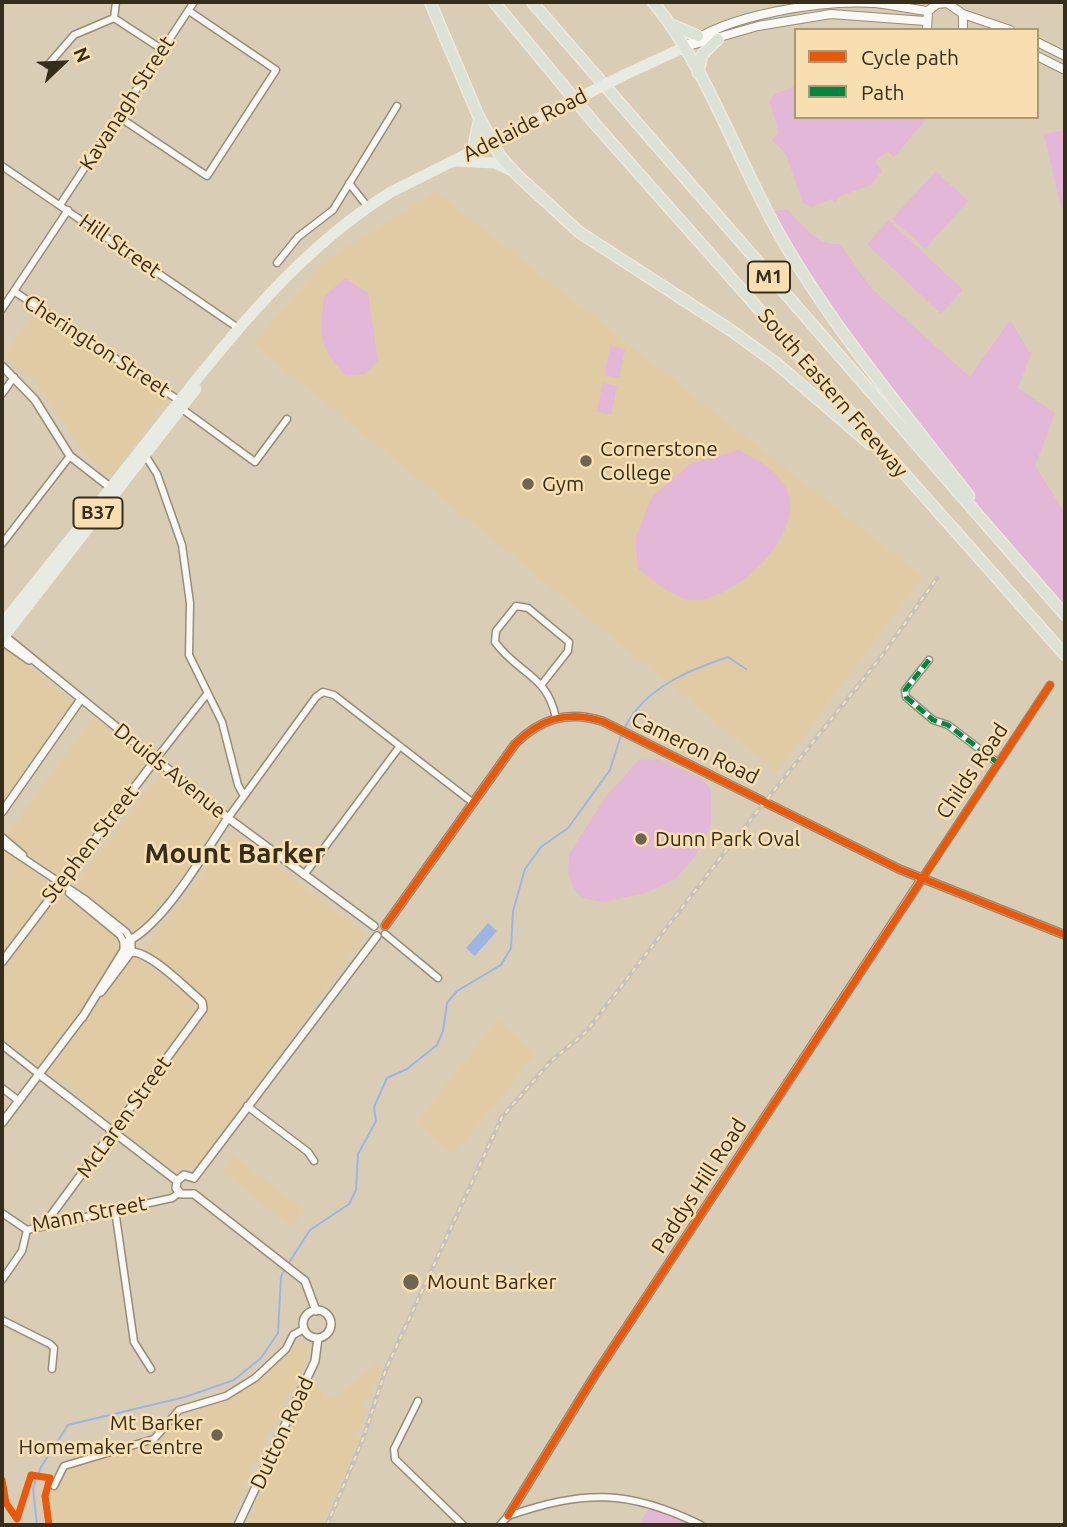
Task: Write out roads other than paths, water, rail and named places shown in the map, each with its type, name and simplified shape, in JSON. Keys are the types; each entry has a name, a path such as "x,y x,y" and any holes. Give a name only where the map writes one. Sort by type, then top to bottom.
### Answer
{"highway":[{"path":"429,2 478,115 500,156 516,174 579,232 776,363 899,468"},
{"name":"South Eastern Freeway","path":"494,2 595,124 1065,655"},
{"name":"South Eastern Freeway","path":"532,2 1065,615"},
{"path":"653,2 672,25 685,47 763,205 800,268 857,351 1008,551"},
{"path":"672,25 698,36"},
{"path":"698,73 702,55 718,39"},
{"path":"473,151 480,126 478,115"}],"main road":[{"path":"926,25 928,11 937,4 947,2 962,14 1004,28"},
{"name":"Adelaide Road","path":"685,47 698,36 804,5 874,3 928,11"},
{"name":"Adelaide Road","path":"3,637 113,490 145,455 238,328 307,256 367,206 493,140 685,47 758,26 831,14 926,25"},
{"path":"962,14 963,28"},
{"path":"1039,43 1065,56"},
{"path":"1039,57 1065,70"},
{"path":"454,161 494,163 516,174"},
{"name":"Adelaide Road","path":"2,624 180,405"}],"street":[{"path":"114,18 116,2"},
{"name":"Kavanagh Street","path":"60,205 194,2"},
{"path":"119,117 207,176 215,164 276,70 188,11"},
{"path":"114,18 163,50"},
{"path":"48,65 74,35 114,18"},
{"path":"277,263 298,237 333,210 397,106"},
{"name":"Hill Street","path":"2,166 238,328"},
{"path":"349,183 367,206"},
{"path":"2,309 68,210"},
{"name":"Cherington Street","path":"15,292 180,405 255,461 287,418"},
{"path":"2,366 35,400 70,456 113,490"},
{"path":"2,394 14,377"},
{"path":"145,455 153,466 182,545 190,603 189,655 222,722 238,785 244,796"},
{"path":"2,544 70,456"},
{"path":"542,684 568,650 569,642 528,608 516,606 496,631 495,642 513,663 542,684 552,698 556,718"},
{"name":"Druids Avenue","path":"3,637 228,818 382,932"},
{"path":"929,660 905,690 905,697 933,720 948,725 998,763"},
{"name":"Childs Road","path":"923,877 1050,685"},
{"path":"82,1018 128,942 158,919 316,696 323,692 334,695 472,802"},
{"name":"Stephen Street","path":"2,962 58,884 207,694"},
{"path":"2,811 82,699"},
{"name":"Cameron Road","path":"194,1178 382,932 472,802 525,734 556,718 587,716 836,839 1065,936"},
{"path":"304,875 400,746"},
{"path":"2,837 58,884"},
{"path":"2,844 58,884 86,900 126,932 131,952 2,1123"},
{"name":"Paddys Hill Road","path":"508,1516 595,1375 923,877"},
{"path":"382,932 438,978"},
{"name":"McLaren Street","path":"44,1225 203,1009 202,1002 156,964 139,952 131,952"},
{"path":"2,1045 177,1181 179,1193 187,1196 194,1194 197,1188 194,1178 184,1175 177,1181"},
{"path":"2,1088 19,1101"},
{"path":"247,1106 308,1152 314,1161"},
{"name":"Mann Street","path":"2,1213 27,1230 172,1198 179,1193"},
{"path":"194,1194 293,1270 310,1289 316,1311"},
{"path":"115,1210 134,1342 151,1369"},
{"path":"2,1280 22,1251 27,1230"},
{"path":"316,1311 325,1313 331,1324 327,1334 318,1338 309,1335 304,1329 306,1317 316,1311"},
{"path":"2,1320 50,1344 54,1348 52,1369"},
{"path":"54,1486 64,1466 154,1439 179,1410 237,1391 276,1360 293,1335 304,1329"},
{"name":"Dutton Road","path":"238,1525 315,1361 318,1338"},
{"path":"415,1406 394,1449 395,1459 463,1525"},
{"path":"500,1525 508,1516 538,1506 582,1497 636,1499 701,1525"}],"water":[{"path":"488,923 497,931 475,956 466,948"}],"waterway":[{"path":"625,727 644,701 656,691 698,668 728,657 746,669"},
{"path":"288,1264 310,1230 349,1204 356,1190 358,1154 376,1121 374,1107 387,1078 407,1069 437,1045 443,1031 447,1003 457,991 501,965 511,948 513,911 525,869 541,847 568,828 610,770 621,735"},
{"path":"37,1525 33,1488 41,1467 68,1425 185,1397 234,1380 261,1358 278,1333 281,1276 285,1269"}],"railway":[{"path":"327,1525 363,1439 386,1369 502,1117 551,1061 586,1032 728,848 881,657 937,578"}],"place":[{"name":"Cornerstone College","path":"586,461"},
{"name":"Gym","path":"528,484"},
{"name":"Dunn Park Oval","path":"641,839"},
{"name":"Mount Barker","path":"411,1282"},
{"name":"Mt Barker Homemaker Centre","path":"217,1435"}],"district":[{"name":"Mount Barker","path":"235,854"}]}
